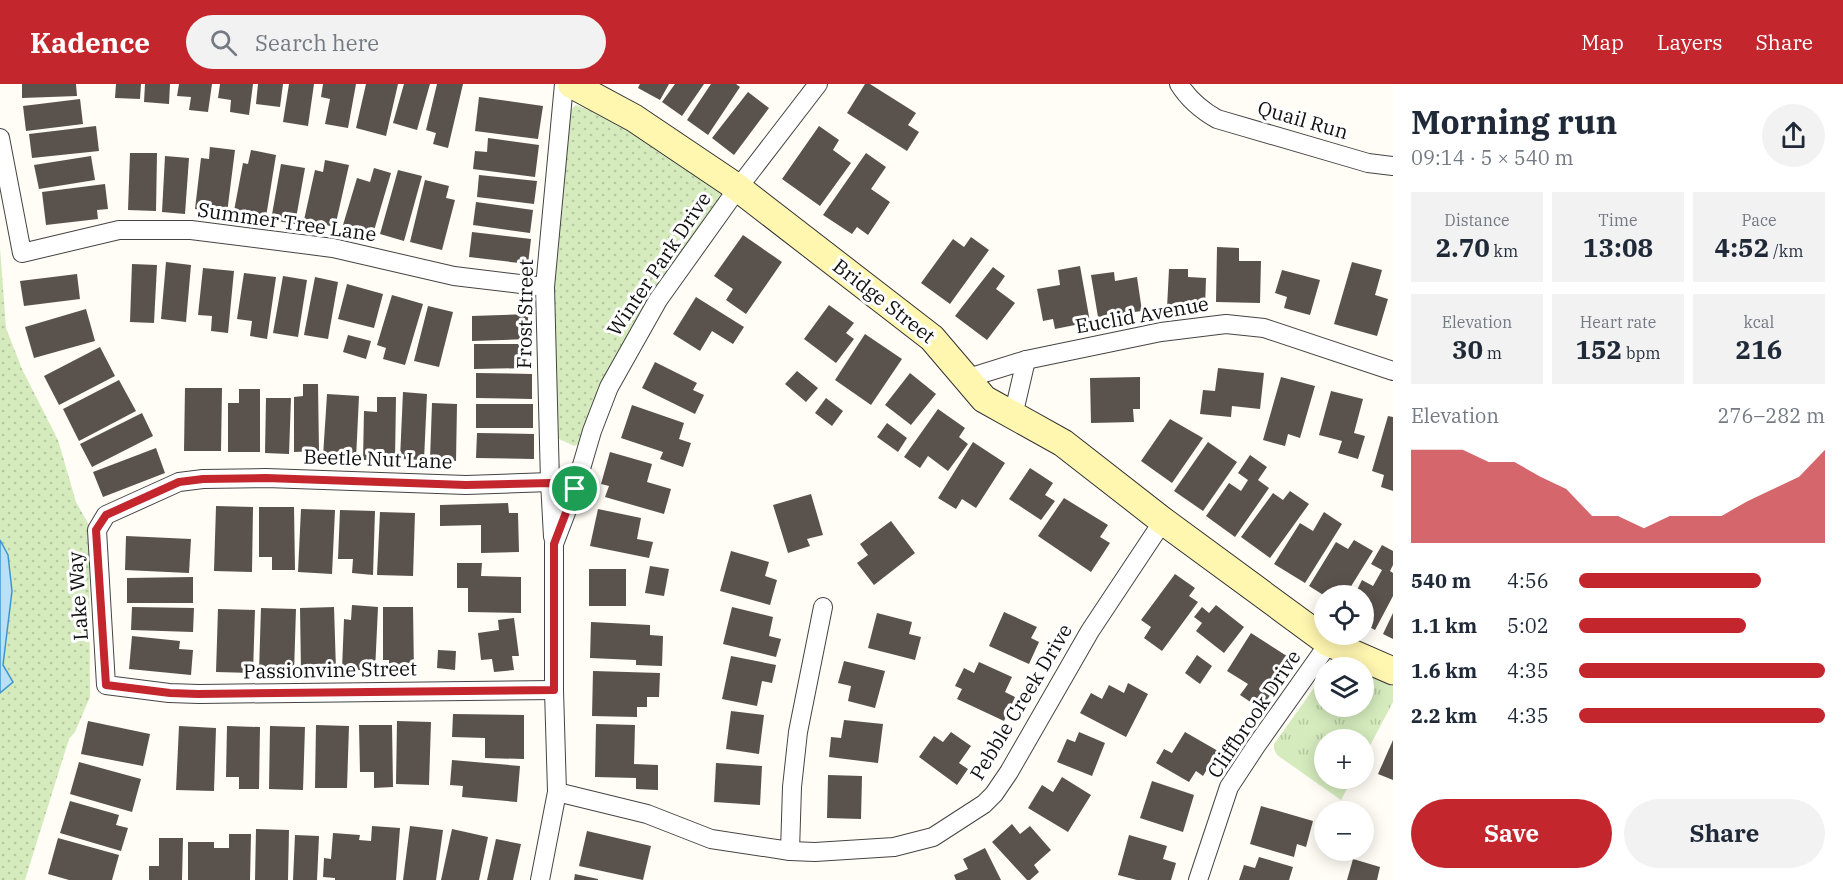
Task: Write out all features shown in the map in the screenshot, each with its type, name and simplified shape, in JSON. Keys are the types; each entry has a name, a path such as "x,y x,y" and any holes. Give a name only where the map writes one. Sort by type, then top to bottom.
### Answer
{"street":[{"name":"Frost Street","path":"554,544 550,483 545,287 564,84"},
{"name":"Bridge Street","path":"570,84 634,118 738,188 933,338 984,399 1063,443 1163,521 1314,632"},
{"name":"Winter Park Drive","path":"540,880 557,792 554,544 575,489 592,431 614,378 658,300 738,188 818,84"},
{"name":"Quail Run","path":"1179,84 1188,97 1204,112 1217,119 1368,163 1393,166"},
{"name":"Summer Tree Lane","path":"0,138 22,253 119,230 191,230 333,248 454,276 545,287"},
{"name":"Euclid Avenue","path":"968,378 1026,360 1161,332 1226,324 1264,328 1393,371"},
{"path":"1013,417 1026,360"},
{"name":"Beetle Nut Lane","path":"179,482 203,479 266,478 466,485 550,483 575,489"},
{"name":"Lake Way","path":"106,685 96,530 106,515 179,482"},
{"name":"Pebble Creek Drive","path":"557,792 647,814 711,839 790,850 815,852 894,847 933,837 984,804 994,794 1090,631 1163,521"},
{"path":"790,850 792,787 798,732 823,607"},
{"name":"Cliffbrook Drive","path":"1198,880 1229,787 1328,645"},
{"name":"Bridge Street","path":"1334,645 1393,671"},
{"name":"Passionvine Street","path":"106,685 198,694 554,690"}],"green space":[{"path":"576,105 618,121 723,194 715,209 643,308 615,360 582,439 574,446 557,438 553,314 560,193 568,112"},
{"path":"0,247 6,328 22,369 58,440 76,502 89,525 90,697 75,732 69,739 25,880 0,880"},
{"path":"1374,677 1393,687 1393,702 1374,738 1374,729 1314,729 1314,781 1277,755 1274,744 1314,688 1314,717 1374,717"},
{"path":"1325,789 1347,789 1341,800"}],"water":[{"path":"0,540 8,555 12,591 3,665 13,682 0,693"}],"building":[{"path":"22,84 76,84 77,96 22,98"},
{"path":"116,84 141,84 140,99 115,98"},
{"path":"145,84 170,84 169,104 144,102"},
{"path":"179,84 212,84 208,112 189,110 191,97 177,96"},
{"path":"220,84 253,84 249,115 230,112 231,100 218,98"},
{"path":"258,84 283,84 280,107 256,104"},
{"path":"289,84 314,84 308,126 283,122"},
{"path":"323,84 356,84 348,128 325,124 330,99 321,97"},
{"path":"366,84 398,84 386,136 356,128"},
{"path":"404,84 430,84 417,130 393,123"},
{"path":"437,84 463,84 448,148 433,144 436,133 426,130"},
{"path":"640,84 669,84 660,100 638,88"},
{"path":"675,84 704,84 682,116 662,102"},
{"path":"711,84 736,84 740,87 708,135 687,120"},
{"path":"865,84 870,84 916,113 908,125 919,132 907,151 847,113"},
{"path":"748,92 769,108 734,155 712,138"},
{"path":"479,97 543,106 538,139 475,131"},
{"path":"80,99 83,124 26,131 23,106"},
{"path":"96,126 99,151 32,158 29,134"},
{"path":"819,126 839,140 833,150 851,163 820,206 782,179"},
{"path":"488,138 539,145 535,177 473,169 475,151 487,152"},
{"path":"210,147 235,150 227,213 195,209 201,158 209,159"},
{"path":"251,150 276,155 266,217 234,211 243,163 248,164"},
{"path":"130,153 157,153 156,211 128,210"},
{"path":"866,153 886,167 871,189 890,202 868,235 857,227 852,234 823,215"},
{"path":"91,156 95,180 39,189 34,165"},
{"path":"165,156 189,158 185,214 162,212"},
{"path":"325,160 349,165 335,227 304,220 315,170 323,172"},
{"path":"281,164 305,168 295,224 271,220"},
{"path":"374,168 391,173 373,234 343,225 357,178 370,182"},
{"path":"398,170 422,176 404,241 380,234"},
{"path":"479,175 537,181 534,204 477,197"},
{"path":"425,180 449,186 446,198 455,200 442,250 410,242"},
{"path":"105,184 108,209 97,210 98,219 46,225 42,192"},
{"path":"476,202 533,210 530,233 473,225"},
{"path":"472,232 531,239 528,264 469,257"},
{"path":"743,235 782,262 746,314 726,300 733,289 714,276"},
{"path":"971,237 989,250 950,304 921,283 953,239 964,247"},
{"path":"1217,247 1239,248 1239,261 1261,261 1260,303 1216,302"},
{"path":"166,262 191,265 186,322 161,319"},
{"path":"1352,262 1382,270 1375,295 1388,299 1377,336 1334,324"},
{"path":"132,264 157,265 154,323 130,322"},
{"path":"1080,266 1090,322 1055,329 1053,319 1043,321 1037,289 1060,285 1058,270"},
{"path":"993,267 1005,276 996,289 1015,303 987,340 955,316"},
{"path":"203,268 234,271 228,333 211,331 212,316 198,315"},
{"path":"1169,269 1188,269 1188,277 1206,278 1205,309 1167,308"},
{"path":"1282,270 1320,280 1310,315 1284,308 1287,297 1275,293"},
{"path":"1114,272 1115,281 1137,277 1142,311 1098,317 1091,275"},
{"path":"244,273 276,277 267,339 250,336 252,321 237,319"},
{"path":"77,274 80,299 24,306 20,281"},
{"path":"283,276 307,280 298,337 273,333"},
{"path":"315,277 338,282 328,339 304,335"},
{"path":"347,284 383,294 374,328 338,319"},
{"path":"392,295 423,304 405,365 383,359 386,348 377,345"},
{"path":"696,297 744,327 733,344 712,331 700,351 673,334"},
{"path":"829,305 854,323 846,333 854,339 836,363 804,339"},
{"path":"428,306 453,312 439,367 414,361"},
{"path":"86,309 95,341 34,358 25,327"},
{"path":"528,314 529,339 472,341 472,316"},
{"path":"865,334 902,359 871,405 835,380"},
{"path":"348,335 371,341 366,359 343,352"},
{"path":"474,344 529,344 530,368 474,369"},
{"path":"100,347 115,376 59,405 44,376"},
{"path":"655,362 697,383 693,390 704,395 695,414 642,388"},
{"path":"1218,368 1264,373 1260,409 1232,406 1231,417 1200,414 1203,390 1215,391"},
{"path":"797,371 818,388 806,402 785,384"},
{"path":"476,373 532,374 532,399 476,398"},
{"path":"910,373 936,394 911,425 885,405"},
{"path":"1140,377 1140,409 1133,409 1134,422 1091,423 1090,378"},
{"path":"1281,377 1315,386 1300,438 1288,434 1285,446 1263,440"},
{"path":"119,380 136,411 79,441 63,409"},
{"path":"303,384 318,384 319,451 294,452 294,397 303,396"},
{"path":"185,388 222,388 221,451 184,451"},
{"path":"239,389 260,389 260,452 228,452 228,403 239,403"},
{"path":"1331,391 1363,399 1354,433 1365,436 1358,459 1338,453 1342,441 1319,435"},
{"path":"403,392 427,394 424,460 400,459"},
{"path":"327,394 359,396 356,459 323,457"},
{"path":"377,397 396,397 395,460 363,460 364,411 377,412"},
{"path":"266,398 291,398 289,454 265,453"},
{"path":"826,398 843,411 832,426 815,413"},
{"path":"432,403 457,404 456,461 430,460"},
{"path":"476,404 533,404 533,428 476,428"},
{"path":"632,405 684,423 679,439 691,443 683,467 660,459 663,452 621,438"},
{"path":"938,409 965,428 959,437 968,444 948,471 928,456 920,468 904,457"},
{"path":"142,413 153,436 92,467 80,444"},
{"path":"1388,416 1393,417 1393,491 1381,487 1384,475 1372,471"},
{"path":"1170,419 1203,438 1172,483 1141,461"},
{"path":"887,423 907,438 898,452 877,437"},
{"path":"477,433 534,434 534,459 476,458"},
{"path":"973,442 1005,463 976,508 962,499 956,509 938,498"},
{"path":"1208,442 1237,462 1203,511 1174,491"},
{"path":"156,448 165,473 103,497 93,472"},
{"path":"610,452 652,464 647,482 671,489 664,514 605,497 609,486 601,484"},
{"path":"1250,455 1267,467 1258,480 1269,488 1235,537 1206,516 1229,483 1241,491 1248,480 1238,473"},
{"path":"1030,468 1053,483 1045,495 1055,501 1041,520 1009,499"},
{"path":"1290,491 1309,504 1270,558 1241,537 1273,493 1283,500"},
{"path":"811,494 823,535 807,539 810,546 788,553 773,505"},
{"path":"1064,498 1108,525 1100,537 1110,543 1091,572 1038,536"},
{"path":"508,503 509,513 518,513 519,552 481,553 481,525 440,526 440,505"},
{"path":"216,506 253,507 252,572 214,571"},
{"path":"259,507 294,507 295,570 272,570 272,557 259,557"},
{"path":"301,509 335,510 332,574 298,572"},
{"path":"598,509 641,518 637,539 653,542 649,558 590,546"},
{"path":"340,510 375,511 373,575 352,573 353,559 338,559"},
{"path":"380,512 415,513 413,576 377,575"},
{"path":"1324,512 1342,524 1305,583 1274,564 1300,523 1313,531"},
{"path":"891,521 915,553 874,585 857,563 868,555 860,544"},
{"path":"126,536 191,539 189,573 125,570"},
{"path":"1354,540 1373,551 1352,585 1314,585 1314,589 1309,586 1336,542 1348,549"},
{"path":"1382,545 1393,551 1393,565 1390,571 1393,573 1393,596 1375,630 1374,585 1382,570 1371,564"},
{"path":"731,551 769,562 765,576 777,580 770,605 720,591"},
{"path":"457,563 482,563 481,576 521,577 521,613 468,612 468,588 457,588"},
{"path":"650,566 669,569 664,596 645,593"},
{"path":"589,569 626,569 626,606 589,606"},
{"path":"1175,574 1195,588 1189,596 1198,602 1162,651 1144,638 1151,627 1141,620"},
{"path":"193,577 193,603 127,603 127,578"},
{"path":"1362,580 1371,585 1360,585"},
{"path":"352,605 378,607 375,671 342,669 344,619 351,620"},
{"path":"1216,605 1244,627 1224,653 1196,631 1202,623 1194,617 1202,607 1209,613"},
{"path":"132,607 194,608 193,632 131,630"},
{"path":"334,607 336,671 301,671 300,608"},
{"path":"383,607 413,607 414,673 389,673 389,660 383,660"},
{"path":"732,607 773,617 769,636 781,639 776,657 723,644"},
{"path":"261,608 296,609 294,672 259,671"},
{"path":"218,609 255,610 253,673 216,672"},
{"path":"1004,612 1037,627 1031,638 1039,642 1029,664 989,646"},
{"path":"877,613 912,622 909,634 921,637 915,660 868,648"},
{"path":"1393,613 1393,639 1383,634"},
{"path":"514,618 519,656 512,656 514,670 494,672 492,659 481,660 478,633 499,630 498,620"},
{"path":"591,622 650,625 650,635 663,636 662,666 636,665 636,660 590,658"},
{"path":"1251,633 1293,660 1261,709 1240,695 1248,684 1227,671"},
{"path":"132,636 180,641 179,649 193,650 191,675 129,669"},
{"path":"438,650 456,651 455,670 437,668"},
{"path":"1197,655 1212,666 1200,684 1185,673"},
{"path":"731,656 776,665 772,683 762,681 757,706 722,699"},
{"path":"844,661 885,671 875,708 848,701 851,686 838,683"},
{"path":"979,662 1012,677 1005,692 1015,697 1004,721 957,699 962,689 955,686 964,668 974,673"},
{"path":"593,671 660,673 659,697 647,697 647,707 637,707 637,717 592,716"},
{"path":"1128,683 1148,694 1126,737 1080,713 1091,693 1102,699 1109,685 1124,693"},
{"path":"731,711 764,715 759,754 726,749"},
{"path":"453,714 524,715 524,759 485,758 485,738 452,737"},
{"path":"844,720 883,724 878,763 829,757 831,737 841,738"},
{"path":"88,721 150,734 143,766 81,754"},
{"path":"397,721 431,722 429,785 396,784"},
{"path":"596,724 635,725 634,764 658,765 658,790 636,789 636,778 595,777"},
{"path":"316,725 349,726 347,788 315,788"},
{"path":"359,725 392,725 393,787 374,788 374,772 360,772"},
{"path":"179,726 216,728 214,791 176,790"},
{"path":"227,726 260,727 259,789 239,789 239,777 226,777"},
{"path":"270,726 305,727 303,790 269,789"},
{"path":"951,732 971,746 959,763 968,769 957,785 919,757 934,736 943,742"},
{"path":"1079,732 1105,743 1092,776 1057,762 1067,739 1075,742"},
{"path":"1185,732 1218,751 1203,776 1196,771 1189,782 1156,763 1164,749 1172,753"},
{"path":"1393,740 1393,780 1378,774"},
{"path":"452,760 520,766 517,802 462,797 463,786 450,785"},
{"path":"79,762 141,779 132,812 70,794"},
{"path":"716,763 762,766 760,805 714,802"},
{"path":"828,775 862,776 861,819 827,818"},
{"path":"1062,777 1091,795 1068,832 1028,808 1042,785 1053,792"},
{"path":"1152,781 1194,795 1183,832 1140,818"},
{"path":"70,801 119,815 116,825 128,828 121,851 60,833"},
{"path":"1261,806 1313,821 1306,847 1297,844 1294,857 1250,844"},
{"path":"1012,824 1020,834 1030,826 1051,850 1034,865 1039,872 1030,880 1027,880 992,842"},
{"path":"372,826 400,828 396,880 335,880 335,878 323,877 324,858 331,859 333,833 360,835 359,840 371,841"},
{"path":"410,826 443,830 436,880 403,880"},
{"path":"256,829 289,830 288,880 255,880"},
{"path":"452,829 488,837 479,880 441,880"},
{"path":"587,831 651,846 643,880 579,866"},
{"path":"229,834 251,834 250,880 188,880 188,842 214,842 214,848 229,848"},
{"path":"295,835 319,836 317,880 293,880"},
{"path":"1129,835 1167,846 1163,859 1176,863 1171,880 1137,880 1118,875"},
{"path":"58,838 119,855 112,880 69,880 48,874"},
{"path":"159,838 183,838 182,880 149,880 149,866 159,866"},
{"path":"496,839 521,844 513,880 487,880"},
{"path":"985,848 1001,880 956,880 954,875 968,869 963,859"},
{"path":"1259,857 1293,867 1289,880 1239,880 1244,865 1255,868"},
{"path":"1352,861 1380,867 1377,880 1347,880"},
{"path":"575,874 598,879 598,880 574,880"}],"route":[{"path":"266,478 466,485 550,483 575,489 554,544 554,690 198,694 106,685 96,530 106,515 179,482 203,479 266,478"}]}
